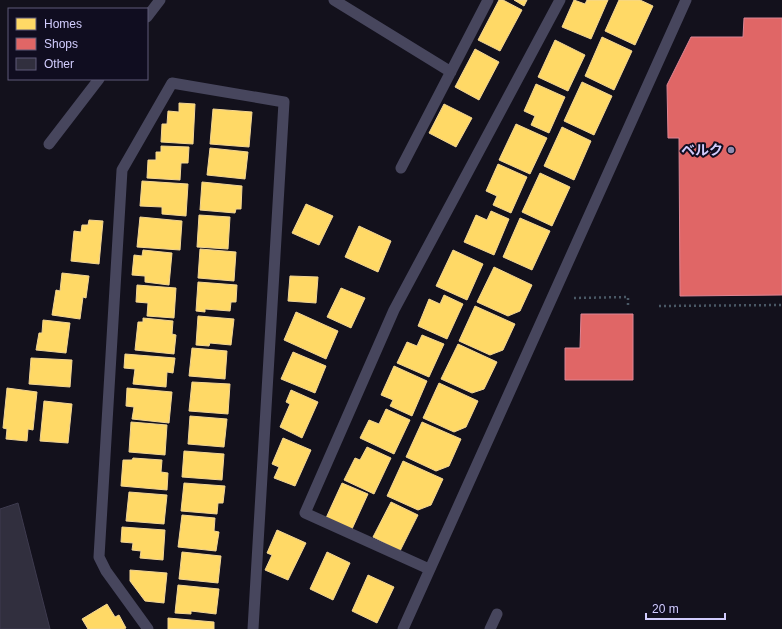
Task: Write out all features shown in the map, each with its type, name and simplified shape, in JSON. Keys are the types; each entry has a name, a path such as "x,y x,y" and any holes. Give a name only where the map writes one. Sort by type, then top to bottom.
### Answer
{"lane":[{"path":"148,16 160,0"},
{"path":"334,0 451,72"},
{"path":"401,168 488,0"},
{"path":"429,569 305,513 394,310 560,0"},
{"path":"403,629 686,0"},
{"path":"49,144 98,80"},
{"path":"148,629 106,571 99,557 122,170 172,83 284,102 254,629"},
{"path":"490,629 497,614"}],"path":[{"path":"572,298 628,297 628,306"},
{"path":"659,306 782,305"}],"building: Homes":[{"path":"499,0 503,0 522,10 500,51 478,40"},
{"path":"514,0 527,0 524,6"},
{"path":"574,0 585,4 587,0 608,0 591,39 562,27"},
{"path":"619,0 640,0 653,6 635,45 605,31"},
{"path":"602,37 632,51 614,90 585,76"},
{"path":"555,40 585,55 568,91 538,77"},
{"path":"475,49 499,62 479,100 455,87"},
{"path":"582,82 612,96 594,135 564,121"},
{"path":"536,84 565,97 549,133 531,125 535,116 524,111"},
{"path":"179,103 195,104 193,144 161,142 162,124 167,124 168,111 179,112"},
{"path":"444,104 472,118 456,147 429,133"},
{"path":"213,109 252,112 249,147 210,144"},
{"path":"516,124 547,138 530,174 499,160"},
{"path":"562,127 591,141 574,180 544,166"},
{"path":"161,146 189,147 188,163 181,163 180,180 147,178 148,160 156,160 156,152 161,152"},
{"path":"210,148 248,152 245,179 207,175"},
{"path":"498,164 527,177 511,213 493,205 497,196 486,191"},
{"path":"540,173 570,187 552,226 522,212"},
{"path":"142,181 188,184 186,216 162,214 162,207 140,206"},
{"path":"202,182 242,186 241,209 236,209 235,213 200,210"},
{"path":"306,204 333,216 319,245 292,233"},
{"path":"491,211 509,219 494,255 464,242 476,215 487,220"},
{"path":"199,215 230,217 228,249 197,247"},
{"path":"140,217 182,221 180,250 137,247"},
{"path":"520,218 550,231 532,270 503,257"},
{"path":"89,220 103,221 99,264 71,261 74,231 81,232 82,225 88,225"},
{"path":"359,226 391,241 378,272 345,257"},
{"path":"200,249 236,252 234,281 198,278"},
{"path":"143,250 172,253 169,285 145,282 145,276 132,275 134,255 142,256"},
{"path":"453,250 483,264 467,300 436,286"},
{"path":"494,267 532,285 520,311 508,316 477,302"},
{"path":"62,273 89,276 86,298 83,297 80,319 52,315 56,290 60,291"},
{"path":"290,276 318,277 316,303 288,301"},
{"path":"198,282 237,285 236,302 231,302 230,311 205,309 205,312 196,311"},
{"path":"137,285 176,288 174,318 147,316 148,303 136,302"},
{"path":"341,288 365,298 351,328 327,317"},
{"path":"444,295 463,304 447,339 418,326 429,299 440,304"},
{"path":"475,306 515,324 503,350 490,355 459,341"},
{"path":"296,312 338,331 326,359 284,340"},
{"path":"198,316 234,319 231,345 210,343 209,346 196,345"},
{"path":"143,318 173,321 172,334 176,335 174,354 135,350 138,322 143,322"},
{"path":"43,320 70,323 66,353 36,350 39,333 42,333"},
{"path":"422,335 444,344 429,377 397,363 407,342 417,346"},
{"path":"458,344 497,362 484,389 472,393 441,379"},
{"path":"192,348 227,351 225,379 189,376"},
{"path":"293,352 326,366 315,393 281,379"},
{"path":"125,354 175,358 173,373 167,372 166,387 133,384 135,369 124,368"},
{"path":"31,358 72,360 70,387 29,384"},
{"path":"394,366 427,381 412,416 390,406 393,400 381,395"},
{"path":"192,382 230,384 228,414 189,411"},
{"path":"439,383 478,401 466,427 454,432 423,418"},
{"path":"7,388 37,392 33,430 28,429 27,441 6,439 7,429 3,428"},
{"path":"127,388 172,392 169,423 132,419 134,407 126,406"},
{"path":"291,390 318,402 302,438 280,427 290,404 286,402"},
{"path":"44,401 72,404 68,443 40,441"},
{"path":"386,409 410,420 394,454 360,438 369,420 379,424"},
{"path":"190,416 227,419 224,447 188,444"},
{"path":"131,422 167,425 165,455 129,452"},
{"path":"422,422 461,439 449,466 436,471 406,457"},
{"path":"283,438 311,450 295,486 274,478 279,467 272,464"},
{"path":"367,447 391,458 374,494 344,480 355,458 360,460"},
{"path":"184,451 224,454 222,480 182,477"},
{"path":"133,458 162,460 161,472 168,473 167,490 121,486 123,460 132,460"},
{"path":"403,461 443,479 431,505 418,510 387,496"},
{"path":"184,483 225,486 223,503 218,503 217,514 181,511"},
{"path":"342,483 368,494 352,529 326,518"},
{"path":"129,492 167,495 164,524 126,521"},
{"path":"391,502 418,515 400,551 373,537"},
{"path":"182,515 215,518 214,531 219,532 216,551 178,547"},
{"path":"122,527 165,530 163,560 140,558 141,551 132,550 133,543 121,542"},
{"path":"277,530 306,543 288,580 265,570 272,555 267,553"},
{"path":"182,552 221,556 218,583 179,579"},
{"path":"327,552 350,563 333,600 310,589"},
{"path":"130,570 167,573 164,603 145,601 130,581"},
{"path":"368,575 394,587 377,623 352,611"},
{"path":"178,585 219,589 216,614 191,611 191,614 175,613"},
{"path":"107,604 115,617 119,615 126,628 88,629 82,619"},
{"path":"168,618 214,622 214,629 168,629"}],"building: Shops":[{"name":"ベルク","path":"744,18 782,18 782,295 680,296 679,138 668,138 667,85 691,37 743,37"},
{"path":"581,314 633,314 633,380 565,380 565,348 580,348"}],"building: Other":[{"path":"18,503 50,629 0,629 0,509"}],"place":[{"name":"ベルク","path":"731,150"}]}
